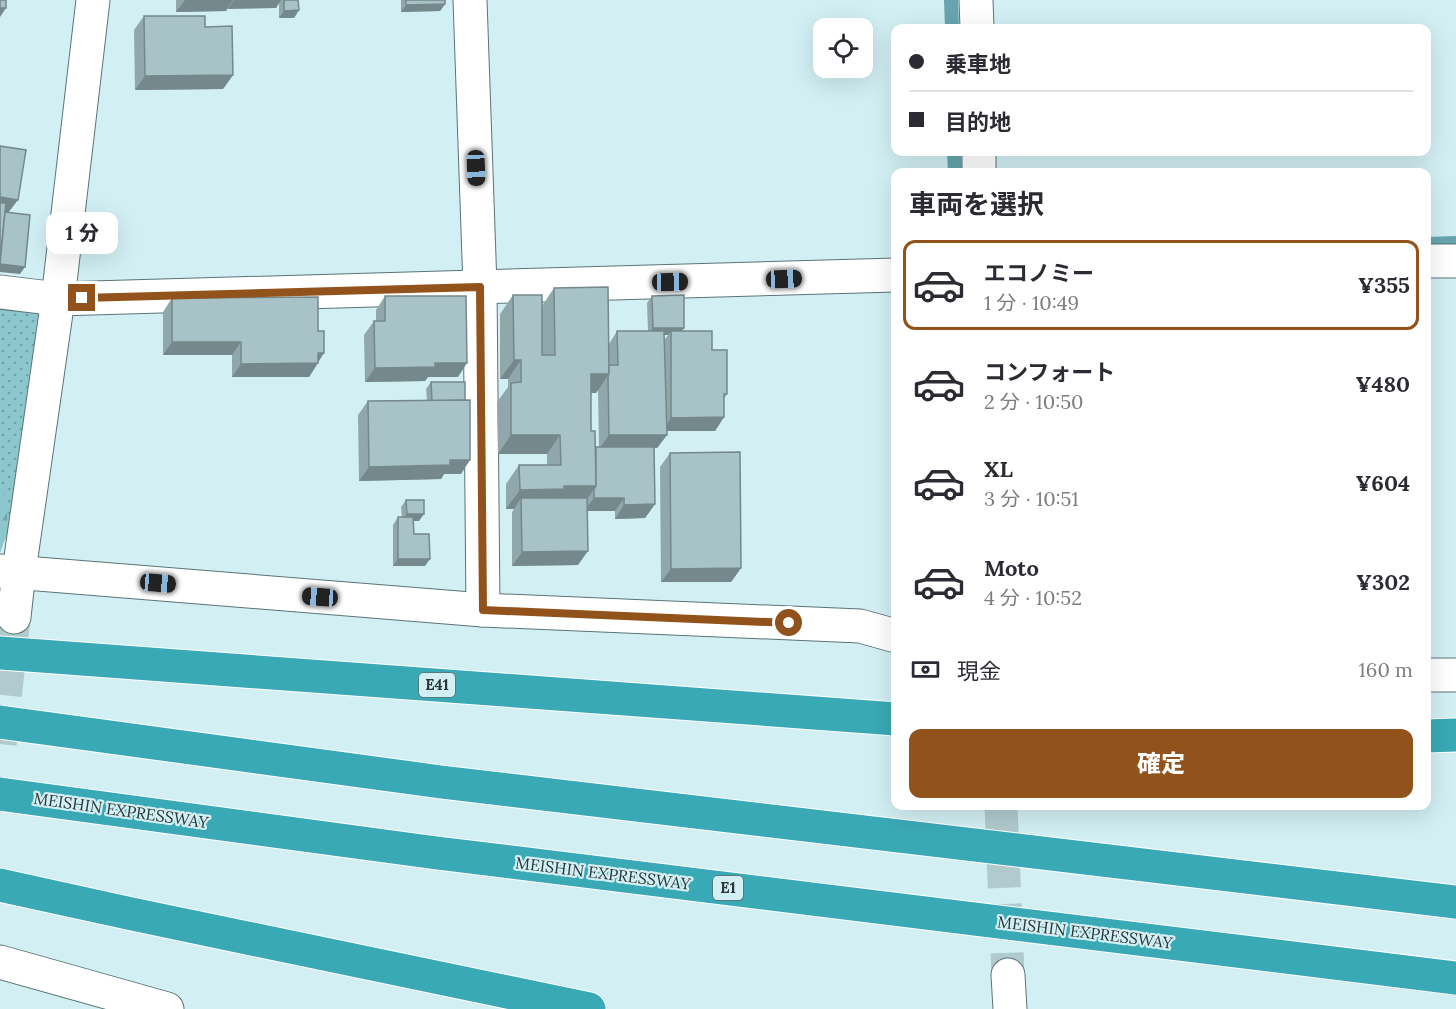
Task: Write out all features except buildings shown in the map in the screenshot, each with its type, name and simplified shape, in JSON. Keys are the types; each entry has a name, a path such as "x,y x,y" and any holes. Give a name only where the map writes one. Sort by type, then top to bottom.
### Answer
{"highway":[{"name":"E41","path":"0,653 884,718"},
{"path":"0,722 441,782 1456,902"},
{"path":"1431,736 1456,735"},
{"name":"MEISHIN EXPRESSWAY","path":"0,794 437,853 1456,978"},
{"path":"0,885 589,1009"}],"street":[{"path":"14,617 9,571 58,299 93,0"},
{"path":"470,0 480,287 483,610"},
{"path":"976,0 976,24"},
{"path":"1431,261 1456,261"},
{"path":"0,292 58,299 891,275"},
{"path":"9,571 483,610 860,626 891,635"},
{"path":"1431,675 1456,675"},
{"path":"0,962 167,1009"},
{"path":"1008,975 1010,1009"}],"green space":[{"path":"0,302 49,306 16,539 0,539"},
{"path":"0,491 6,497 8,531 0,553"}],"waterway":[{"path":"951,0 952,24"},
{"path":"954,156 955,168"},
{"path":"1431,244 1456,243"}],"tunnel":[{"path":"0,744 14,617"},
{"path":"1001,810 1008,975"}],"route":[{"path":"82,298 480,287 483,610 789,623"}]}
